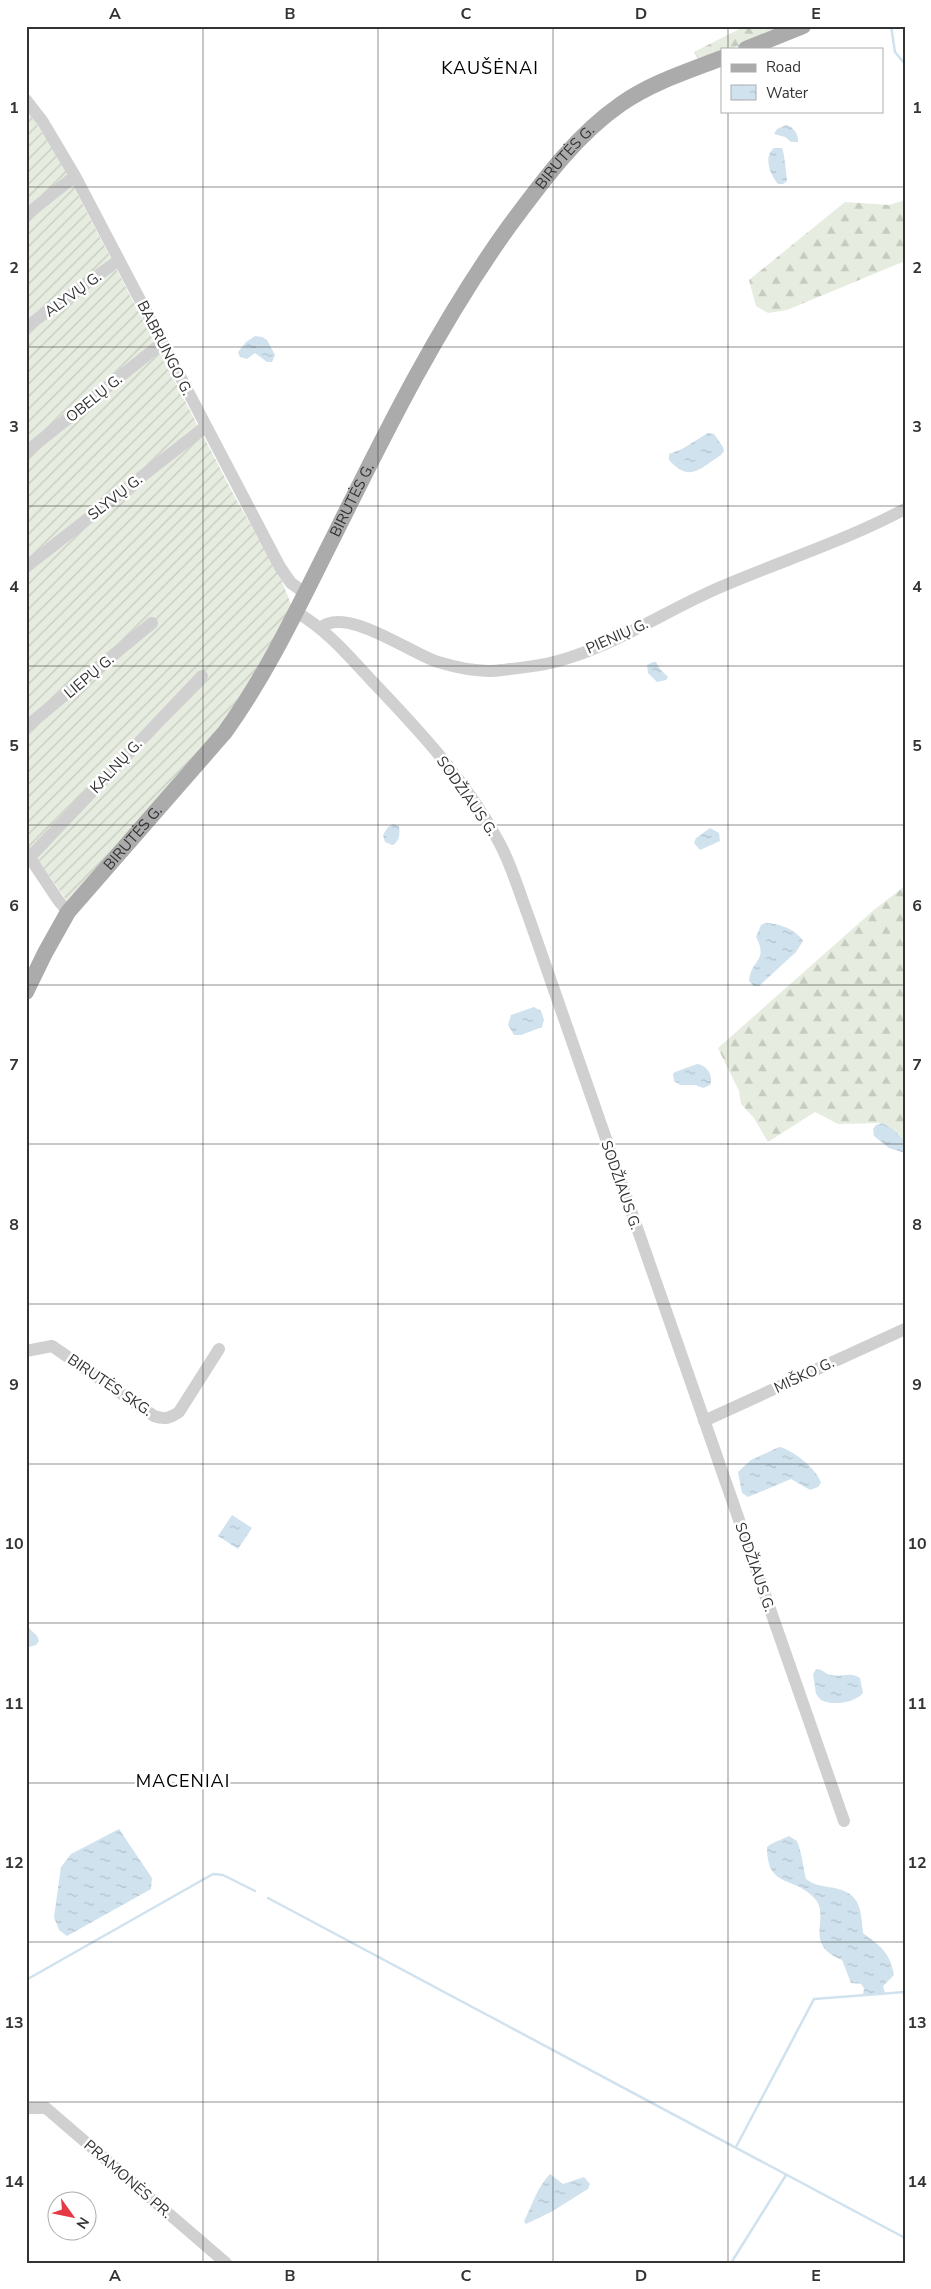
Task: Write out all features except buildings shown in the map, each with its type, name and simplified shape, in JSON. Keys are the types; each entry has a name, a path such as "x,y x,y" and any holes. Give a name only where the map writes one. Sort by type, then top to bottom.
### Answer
{"main road":[{"path":"748,48 802,26"},
{"name":"BIRUTĖS G.","path":"26,992 44,953 68,912 225,732 258,684 375,454 446,324 489,255 538,189 580,140 620,104 654,85 721,58"}],"street":[{"name":"BABRUNGO G.","path":"26,100 44,122 75,176 280,567 291,583 305,593"},
{"path":"26,215 75,176"},
{"name":"ALYVŲ G.","path":"26,327 119,260"},
{"name":"OBELŲ G.","path":"26,452 162,343"},
{"name":"SLYVŲ G.","path":"26,567 205,427"},
{"name":"PIENIŲ G.","path":"320,628 330,621 352,624 381,634 437,662 472,670 499,670 558,661 607,643 722,586 872,527 905,509"},
{"name":"SODŽIAUS G.","path":"296,612 320,628 433,748 484,816 501,846 532,926 844,1821"},
{"name":"LIEPŲ G.","path":"26,728 152,623"},
{"name":"KALNŲ G.","path":"28,855 202,676"},
{"path":"28,855 68,912"},
{"name":"MIŠKO G.","path":"704,1422 905,1329"},
{"name":"BIRUTĖS SKG.","path":"26,1351 52,1346 154,1416 163,1419 172,1417 180,1412 219,1349"},
{"name":"PRAMONĖS PR.","path":"26,2108 46,2108 226,2263"}],"green space":[{"path":"745,26 786,26 733,48 721,48 721,52 699,61 694,52"},
{"path":"26,108 56,153 236,499 280,576 292,607 226,721 67,901 26,843"},
{"path":"905,200 905,261 787,310 768,313 756,306 749,280 845,202 889,205"},
{"path":"905,886 905,1141 893,1129 882,1123 838,1124 815,1112 768,1142 754,1118 741,1104 739,1091 718,1048 875,909"}],"water":[{"path":"786,125 795,131 798,142 791,142 785,137 774,134 777,129"},
{"path":"774,148 782,148 783,150 787,181 783,184 778,184 772,176 769,166 769,156"},
{"path":"255,336 267,340 275,355 272,362 267,362 255,353 247,359 240,357 238,352 246,342"},
{"path":"708,433 714,434 723,447 724,451 721,455 700,469 689,472 676,467 669,460 669,454 682,449"},
{"path":"656,662 668,677 666,680 657,682 648,673 647,665"},
{"path":"393,824 399,826 399,834 397,842 392,845 385,842 383,835 388,827"},
{"path":"710,828 719,833 720,841 700,850 694,843 696,838"},
{"path":"765,923 786,928 796,933 803,941 796,952 759,986 754,986 749,981 750,974 761,951 756,937 761,925"},
{"path":"534,1007 541,1011 544,1020 542,1027 521,1035 514,1035 508,1025 511,1015"},
{"path":"697,1064 704,1066 709,1072 711,1078 710,1085 703,1088 695,1085 680,1085 674,1081 673,1074 675,1072"},
{"path":"882,1123 893,1129 905,1141 905,1153 889,1148 874,1136 873,1129 876,1125"},
{"path":"779,1447 791,1452 810,1466 821,1483 818,1487 810,1490 791,1479 748,1497 742,1493 738,1472 751,1460"},
{"path":"232,1515 252,1528 238,1549 218,1536"},
{"path":"26,1625 37,1636 39,1641 36,1645 26,1646"},
{"path":"816,1669 835,1676 857,1676 860,1678 863,1693 855,1699 837,1703 821,1700 816,1694 813,1674"},
{"path":"119,1829 152,1878 151,1889 67,1936 59,1930 54,1917 61,1867 71,1854"},
{"path":"789,1836 797,1841 806,1879 817,1885 846,1892 856,1901 861,1915 863,1933 884,1951 892,1967 894,1975 883,1986 885,1993 863,1995 864,1988 861,1984 851,1983 842,1960 830,1954 823,1947 820,1939 819,1906 815,1899 799,1887 777,1876 772,1870 768,1861 767,1847"},
{"path":"550,2174 563,2184 584,2177 590,2184 588,2189 551,2212 526,2224 524,2221 535,2197"}],"waterway":[{"path":"891,26 895,52 905,64"},
{"path":"26,1980 213,1874 223,1875 255,1891"},
{"path":"268,1898 905,2238"},
{"path":"736,2147 814,1999 905,1992"},
{"path":"731,2263 786,2175"}],"district":[{"name":"KAUŠĖNAI","path":"490,68"},
{"name":"MACENIAI","path":"183,1781"}]}
